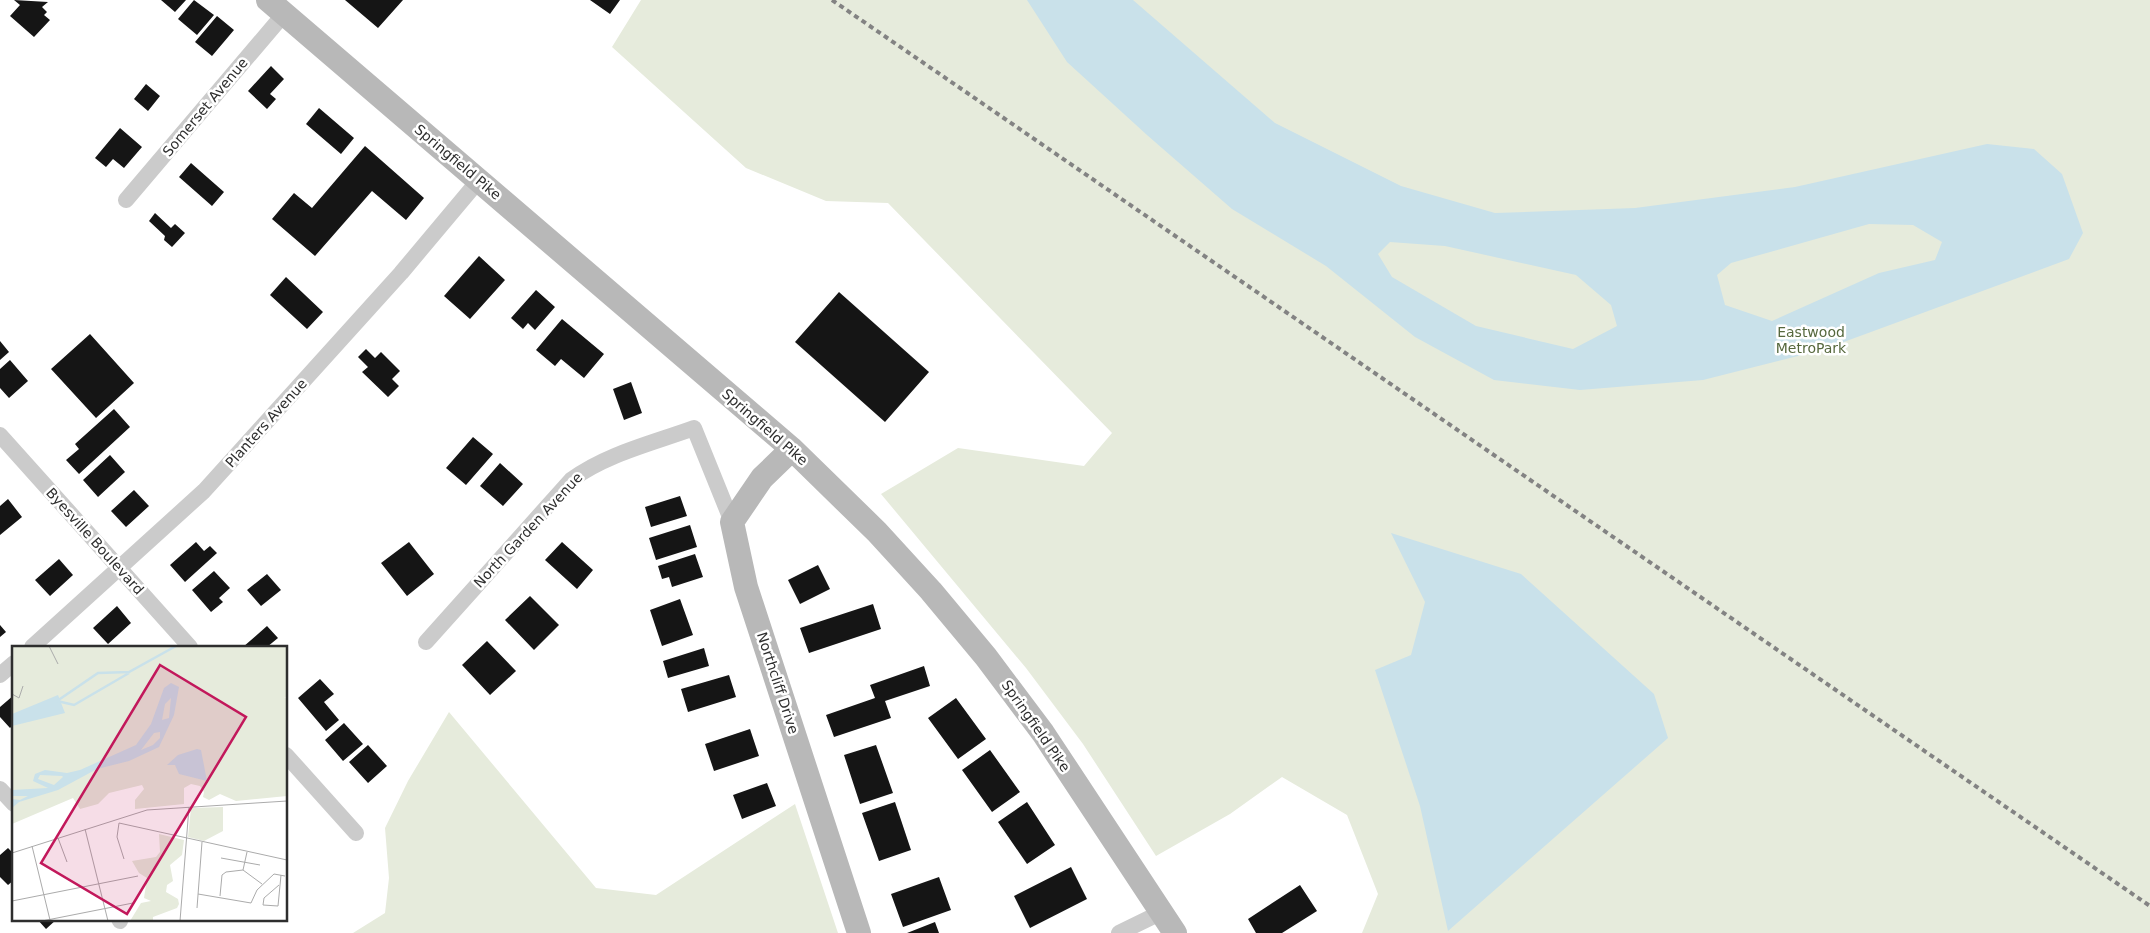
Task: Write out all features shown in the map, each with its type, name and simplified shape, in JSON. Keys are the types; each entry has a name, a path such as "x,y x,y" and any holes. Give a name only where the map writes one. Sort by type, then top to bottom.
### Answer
{"main road":[{"name":"Springfield Pike","path":"276,7 792,449 884,540 931,591 997,671 1044,733 1176,933"},
{"path":"732,522 762,478 792,449"},
{"name":"Northcliff Drive","path":"732,522 746,587 859,933"}],"street":[{"name":"Somerset Avenue","path":"126,200 276,7"},
{"name":"Planters Avenue","path":"33,646 204,491 401,273 479,180"},
{"name":"North Garden Avenue","path":"426,642 571,480 584,470 600,462 694,428 732,522"},
{"name":"Byesville Boulevard","path":"0,435 189,646"},
{"path":"0,675 12,665"},
{"path":"288,757 356,833"},
{"path":"0,789 12,802"},
{"path":"1119,933 1162,912"}],"green space":[{"name":"Eastwood MetroPark","path":"641,0 2150,0 2150,933 1362,933 1378,894 1347,815 1282,777 1230,814 1156,856 1083,744 1026,668 881,494 958,448 1084,466 1112,433 888,203 826,201 746,168 612,47"},
{"path":"449,712 596,888 656,895 795,804 838,933 353,933 385,913 389,878 385,828 408,781"}],"water":[{"path":"1027,0 1133,0 1275,123 1401,186 1495,213 1635,208 1795,187 1987,144 2034,149 2062,174 2083,233 2069,259 1822,350 1703,380 1580,390 1494,380 1415,337 1326,266 1232,209 1067,62","holes":["1869,224 1913,225 1942,242 1935,260 1879,273 1772,321 1725,305 1717,275 1731,263","1390,242 1445,246 1576,275 1611,305 1617,326 1573,349 1476,326 1392,277 1378,254"]},
{"path":"1391,533 1521,574 1654,694 1668,738 1448,931 1420,806 1375,670 1411,655 1425,602"}],"building":[{"path":"14,0 48,2 42,7 47,12 44,15 50,20 34,37 10,16 20,5"},
{"path":"161,0 186,0 175,12"},
{"path":"194,0 214,15 197,35 178,19"},
{"path":"345,0 403,0 378,28"},
{"path":"590,0 620,0 610,14"},
{"path":"217,16 234,30 212,56 195,42"},
{"path":"271,66 284,79 270,94 276,99 267,109 248,91"},
{"path":"146,84 160,96 148,111 134,99"},
{"path":"319,108 354,138 341,154 306,124"},
{"path":"120,128 142,147 124,168 113,159 106,167 95,158"},
{"path":"365,146 424,198 406,220 372,191 315,256 272,219 294,193 312,208"},
{"path":"191,163 224,192 212,206 179,177"},
{"path":"155,213 171,228 175,224 185,233 172,247 164,240 165,236 149,221"},
{"path":"479,256 505,280 470,319 444,296"},
{"path":"286,277 323,312 307,329 270,295"},
{"path":"536,290 555,307 535,330 528,323 523,329 511,318"},
{"path":"839,292 929,372 885,422 795,342"},
{"path":"562,319 604,354 584,378 561,359 555,366 536,350"},
{"path":"90,334 134,383 96,418 51,369"},
{"path":"0,341 9,352 0,360"},
{"path":"366,349 375,358 381,352 400,371 392,379 399,386 388,397 362,372 368,367 358,357"},
{"path":"10,360 28,381 9,398 0,388 0,369"},
{"path":"631,382 642,413 624,420 613,389"},
{"path":"114,409 130,427 79,474 66,460 79,449 75,444"},
{"path":"473,437 493,454 466,485 446,468"},
{"path":"110,455 125,472 98,497 83,480"},
{"path":"500,463 523,484 503,506 480,486"},
{"path":"134,490 149,506 126,527 111,511"},
{"path":"680,496 687,516 651,527 645,507"},
{"path":"8,499 22,517 0,535 0,506"},
{"path":"690,525 697,547 656,560 649,538"},
{"path":"196,542 204,551 210,546 217,553 185,582 170,565"},
{"path":"409,542 434,574 407,596 381,563"},
{"path":"562,542 593,570 577,589 545,560"},
{"path":"695,554 703,577 672,587 669,577 662,579 658,566"},
{"path":"59,559 73,575 50,596 35,580"},
{"path":"818,565 830,589 800,604 788,580"},
{"path":"214,571 230,588 219,598 223,602 211,612 192,590"},
{"path":"267,574 281,590 261,606 247,590"},
{"path":"530,596 559,625 534,650 505,620"},
{"path":"680,599 693,635 662,646 650,610"},
{"path":"873,604 881,629 809,653 800,628"},
{"path":"117,606 131,623 108,644 93,628"},
{"path":"0,625 6,632 0,637"},
{"path":"267,626 278,638 268,646 244,646"},
{"path":"487,641 516,671 490,695 462,665"},
{"path":"704,648 709,666 668,678 663,661"},
{"path":"924,666 930,686 885,701 891,718 834,737 826,715 875,698 870,685"},
{"path":"729,675 736,697 688,712 681,689"},
{"path":"320,679 334,694 324,702 339,720 326,731 298,698"},
{"path":"12,697 12,726 10,728 0,717 0,707"},
{"path":"956,698 986,739 958,759 928,718"},
{"path":"344,723 363,744 343,761 325,740"},
{"path":"750,729 759,756 714,771 705,744"},
{"path":"368,745 387,766 368,783 349,762"},
{"path":"876,745 893,793 860,804 844,755"},
{"path":"990,750 1020,792 992,812 962,770"},
{"path":"767,783 776,806 742,819 733,795"},
{"path":"895,802 911,850 879,861 862,813"},
{"path":"1027,802 1055,845 1027,864 998,822"},
{"path":"8,848 12,852 12,882 8,885 0,877 0,855"},
{"path":"1071,867 1087,899 1030,928 1014,896"},
{"path":"939,877 951,910 903,927 891,894"},
{"path":"1300,885 1317,911 1282,933 1256,933 1248,919"},
{"path":"38,920 56,920 46,929"},
{"path":"935,922 939,933 907,933"}],"railway":[{"path":"832,0 2150,906"}]}
